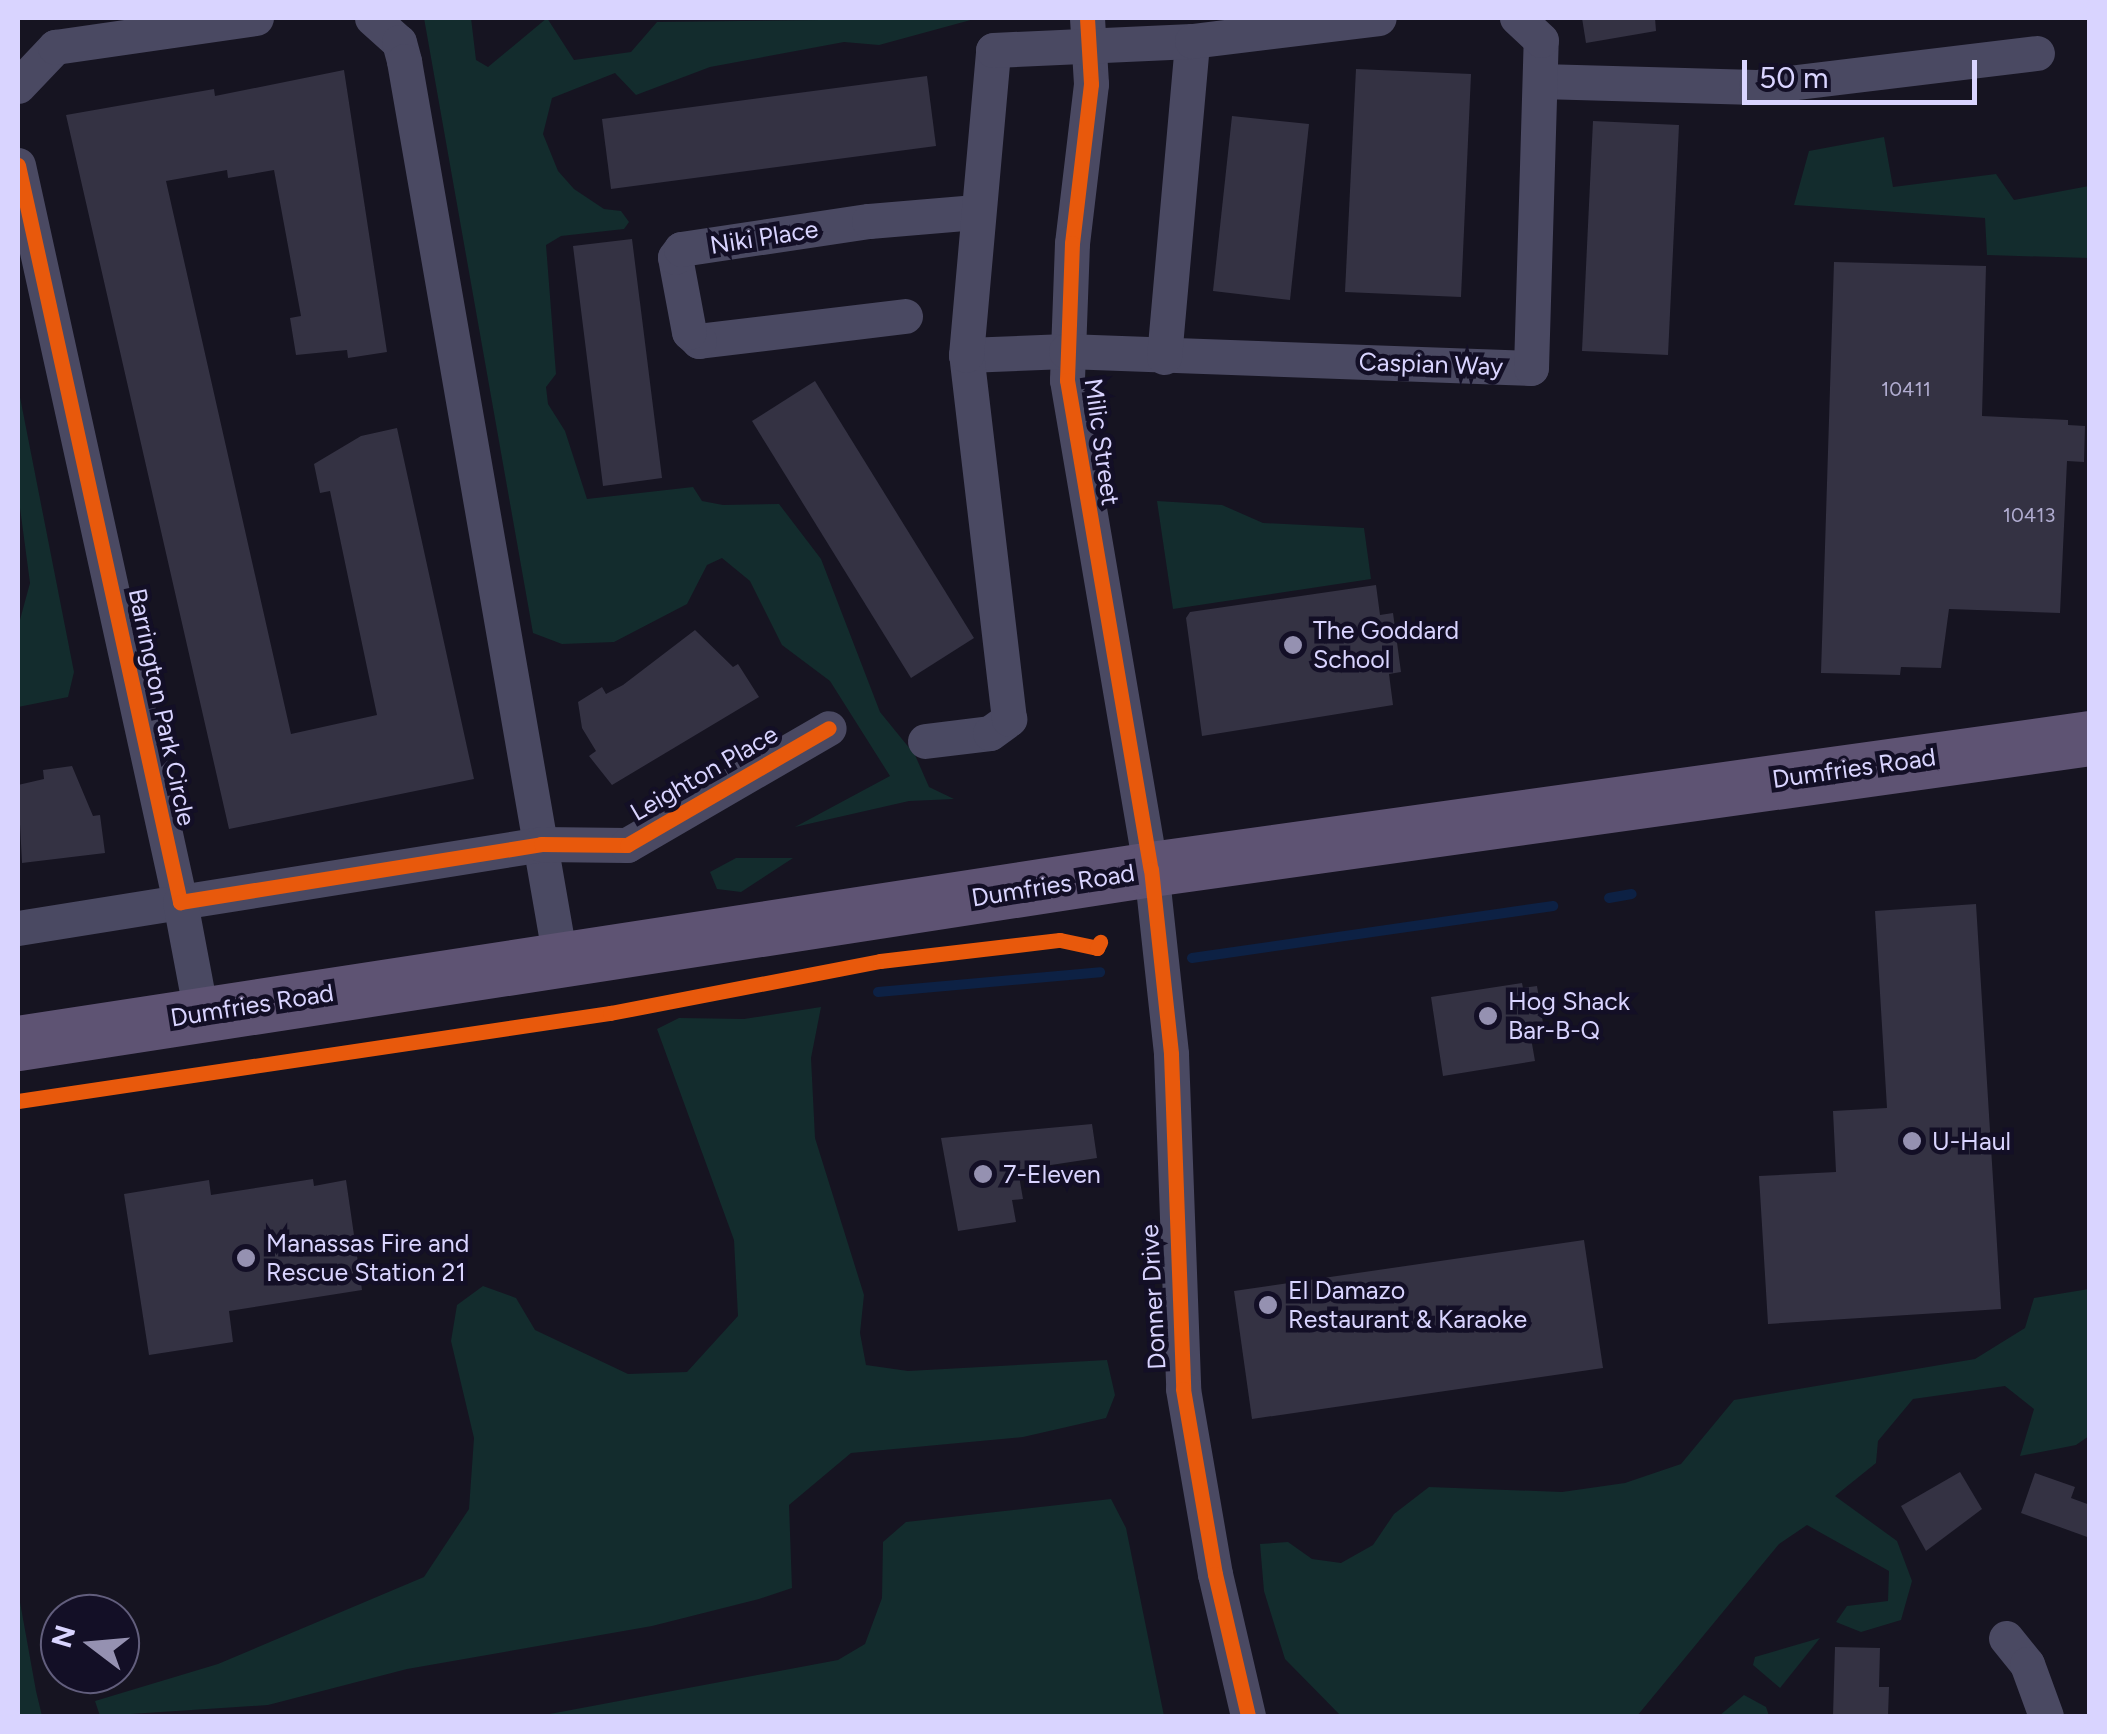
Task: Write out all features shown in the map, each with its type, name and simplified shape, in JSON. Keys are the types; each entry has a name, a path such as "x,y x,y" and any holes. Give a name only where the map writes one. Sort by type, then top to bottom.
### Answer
{"main road":[{"name":"Dumfries Road","path":"18,1043 1151,869 2090,738"}],"street":[{"path":"18,86 49,49 256,18"},
{"path":"372,18 399,42 404,61 560,959"},
{"path":"925,742 990,733 1010,719 966,355 993,50 1088,29 1192,41 1379,18"},
{"name":"Caspian Way","path":"1066,351 1531,368 1541,40 1517,18"},
{"name":"Milic Street","path":"1088,29 1066,351 1076,461 1151,869"},
{"path":"1164,357 1192,41"},
{"path":"1540,82 1756,87 2036,53"},
{"name":"Barrington Park Circle","path":"18,165 201,1013"},
{"name":"Niki Place","path":"905,316 699,342 688,332 675,256 682,249 831,226 976,212"},
{"path":"966,355 1066,351"},
{"name":"Leighton Place","path":"540,844 610,846 646,840 829,728"},
{"path":"18,928 540,844"},
{"name":"Donner Drive","path":"1151,869 1171,1054 1183,1389 1215,1574 1248,1716"},
{"path":"2006,1638 2027,1664 2046,1716"}],"green space":[{"path":"424,18 471,18 476,60 488,67 547,18 574,60 631,52 657,22 978,18 879,45 844,42 710,67 636,95 615,73 552,98 543,134 558,171 574,189 604,209 621,211 629,222 624,229 561,236 546,245 556,374 546,387 548,404 565,431 587,499 693,487 702,501 723,505 779,504 821,559 880,712 915,755 929,787 954,799 909,801 795,827 890,776 830,681 782,645 750,581 722,558 707,565 687,604 614,642 562,644 533,633"},
{"path":"1884,137 1893,187 1996,174 2014,200 2089,186 2089,258 1987,255 1985,218 1794,205 1809,151"},
{"path":"18,387 74,672 68,697 18,707 18,627 30,583 18,493"},
{"path":"1157,501 1222,505 1263,523 1364,528 1371,579 1173,609"},
{"path":"736,858 793,858 741,892 717,889 710,872"},
{"path":"821,1007 811,1058 815,1138 864,1295 860,1333 866,1365 908,1371 1107,1360 1115,1395 1106,1418 1023,1437 851,1453 789,1505 792,1588 759,1599 652,1626 407,1669 268,1705 100,1716 95,1701 118,1694 140,1694 140,1687 218,1664 424,1577 469,1509 474,1438 451,1341 457,1305 483,1286 516,1298 535,1330 628,1374 687,1372 738,1316 734,1240 657,1029 679,1018 744,1019"},
{"path":"2089,1289 2089,1436 2076,1445 2020,1456 2034,1409 2005,1386 1913,1399 1878,1441 1876,1463 1835,1496 1897,1541 1912,1581 1901,1620 1861,1632 1836,1622 1847,1606 1888,1601 1889,1571 1807,1525 1779,1544 1637,1716 1341,1716 1285,1659 1264,1591 1260,1544 1288,1542 1312,1559 1341,1563 1373,1545 1394,1514 1429,1487 1562,1492 1625,1483 1681,1464 1734,1400 1975,1359 2025,1328 2034,1298"},
{"path":"1111,1499 1126,1528 1164,1716 539,1716 838,1660 865,1644 882,1598 883,1542 906,1522"},
{"path":"18,1591 36,1691 42,1716 18,1716"},
{"path":"1820,1638 1780,1688 1753,1665 1755,1657"},
{"path":"1744,1695 1766,1707 1769,1716 1719,1716"}],"building":[{"path":"1582,18 1655,18 1656,31 1586,43"},
{"path":"1356,69 1471,74 1461,297 1345,292"},
{"path":"344,70 387,352 348,358 347,350 296,355 290,318 301,316 274,170 228,178 227,170 166,181 291,734 377,715 330,491 320,493 314,464 361,436 397,428 474,779 229,829 66,115 214,89 215,96"},
{"path":"927,76 936,146 611,189 602,119"},
{"path":"1232,116 1309,124 1290,300 1213,291"},
{"path":"1593,121 1679,125 1668,355 1582,351"},
{"path":"632,239 662,478 603,486 573,246"},
{"path":"1834,262 1986,266 1982,416 2068,420 2068,425 2085,426 2084,462 2067,461 2060,613 1949,609 1941,668 1901,667 1900,675 1821,673"},
{"path":"815,381 974,638 911,678 752,421"},
{"name":"The Goddard School","path":"1376,585 1380,615 1393,613 1401,672 1389,674 1393,705 1202,736 1186,618 1190,612"},
{"path":"695,630 733,667 738,664 759,697 612,785 589,756 596,751 582,728 578,702 602,687 606,694 623,685"},
{"path":"72,766 93,816 100,815 105,853 22,863 18,785 44,779 43,770"},
{"name":"U-Haul","path":"1976,904 2001,1309 1768,1324 1759,1176 1836,1172 1833,1111 1887,1108 1875,911"},
{"name":"Hog Shack Bar-B-Q","path":"1522,983 1523,988 1537,986 1545,1035 1531,1038 1535,1061 1443,1076 1431,997"},
{"name":"7-Eleven","path":"1092,1124 1097,1158 1018,1170 1023,1199 1012,1200 1016,1222 958,1231 941,1138"},
{"name":"Manassas Fire and Rescue Station 21","path":"313,1179 314,1186 346,1180 362,1290 229,1311 233,1342 149,1355 124,1194 209,1180 211,1195"},
{"path":"1584,1240 1603,1368 1252,1419 1234,1291"},
{"path":"1960,1472 1982,1509 1926,1551 1901,1506"},
{"path":"2035,1473 2075,1487 2071,1498 2090,1505 2090,1538 2021,1513"},
{"path":"1835,1647 1880,1648 1879,1687 1889,1687 1888,1716 1833,1716"}],"waterway":[{"path":"1609,898 1632,894"},
{"path":"1192,958 1553,906"},
{"path":"878,992 1100,972"}],"cycle path":[{"path":"1087,18 1091,84 1072,243 1067,380 1151,869 1171,1054 1183,1389 1215,1574 1248,1716"},
{"path":"18,165 180,902 541,844 627,845 829,728"},
{"path":"18,1101 610,1013 880,961 1060,940 1097,948 1100,942"}],"place":[{"name":"The Goddard School","path":"1293,645"},
{"name":"Hog Shack Bar-B-Q","path":"1488,1016"},
{"name":"U-Haul","path":"1912,1141"},
{"name":"7-Eleven","path":"983,1174"},
{"name":"Manassas Fire and Rescue Station 21","path":"246,1258"},
{"name":"El Damazo Restaurant & Karaoke","path":"1268,1305"}]}
